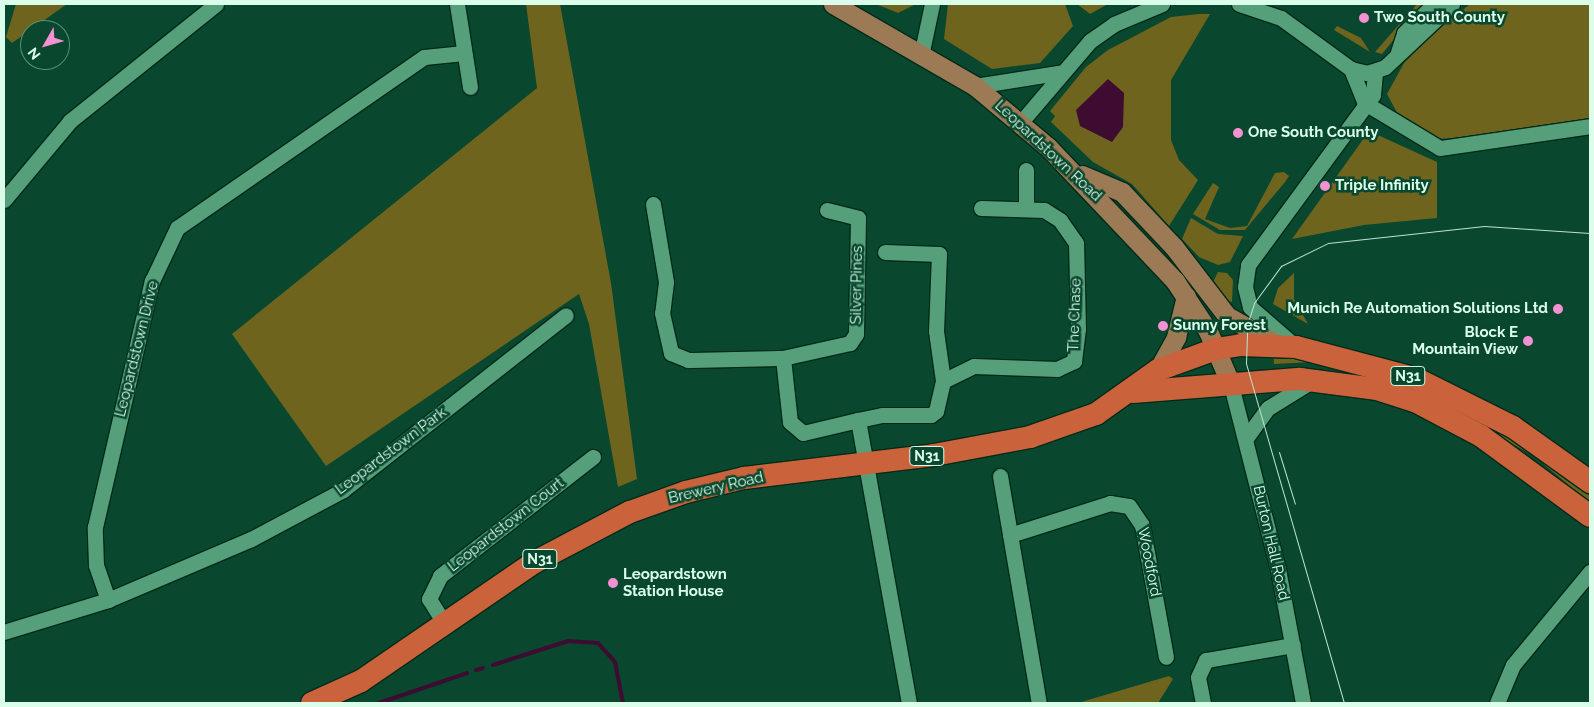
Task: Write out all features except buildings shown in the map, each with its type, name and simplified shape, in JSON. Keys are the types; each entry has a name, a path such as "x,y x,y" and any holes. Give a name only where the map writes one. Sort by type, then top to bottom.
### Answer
{"highway":[{"name":"N31","path":"1216,349 1288,347 1378,366 1454,395 1539,443 1590,482"},
{"name":"Brewery Road","path":"312,703 361,681 446,626 535,562 630,512 686,492 744,478 868,463 1030,437 1096,414 1133,392 1158,370 1216,349"},
{"name":"N31","path":"1231,385 1318,380 1377,389 1452,419 1518,458 1590,516"},
{"name":"Brewery Road","path":"1133,392 1231,385"}],"main road":[{"name":"Leopardstown Road","path":"833,4 922,51 975,86 1021,122 1074,172 1186,296 1216,349 1231,385"},
{"path":"1074,172 1122,192 1174,247 1227,316 1288,347"},
{"path":"1158,370 1176,337 1186,296"}],"street":[{"path":"4,200 70,121 216,4"},
{"path":"457,4 470,88"},
{"path":"922,51 932,4"},
{"path":"1021,122 1072,59 1114,24 1162,4"},
{"path":"1239,4 1281,18 1351,69 1375,72"},
{"path":"1398,52 1404,34 1434,4"},
{"path":"1288,347 1250,307 1246,274 1256,251 1311,180 1365,103 1373,95 1375,72 1452,4"},
{"name":"Leopardstown Drive","path":"108,600 96,565 94,527 152,281 176,228 424,57 464,52"},
{"path":"1351,69 1365,103 1440,148 1590,126"},
{"path":"975,86 1063,72"},
{"path":"1026,170 1026,206"},
{"name":"Silver Pines","path":"653,204 666,282 662,313 671,353 688,360 783,358 854,340 858,218 827,210"},
{"name":"The Chase","path":"943,381 974,366 1057,369 1074,361 1078,329 1076,243 1060,220 1044,210 1026,206 981,208"},
{"path":"783,358 792,428 809,433 882,415 931,415 936,411 943,381 936,332 939,254 885,252"},
{"name":"Leopardstown Park","path":"4,632 108,600 252,539 343,490 566,315"},
{"path":"1246,438 1280,398 1318,380"},
{"name":"Burton Hall Road","path":"1231,385 1246,438 1293,645 1303,703"},
{"path":"858,420 868,463 909,703"},
{"name":"Leopardstown Court","path":"446,626 429,599 440,576 593,457"},
{"path":"1000,476 1039,703"},
{"name":"Woodford","path":"1010,535 1110,502 1129,506 1142,524 1166,657"},
{"path":"1496,703 1513,665 1590,572"},
{"path":"1203,703 1198,677 1206,660 1293,645"}],"shaded area":[{"path":"16,4 67,4 44,20 20,20 20,37 12,43 6,37"},
{"path":"526,4 560,4 611,283 637,479 618,487 589,324 579,294 326,466 232,334 537,88"},
{"path":"876,4 916,4 898,13"},
{"path":"948,4 1065,4 1073,26 1040,63 992,69 944,39"},
{"path":"1077,4 1108,4 1090,14"},
{"path":"1417,4 1423,4 1382,54 1375,52"},
{"path":"1470,4 1590,4 1590,118 1534,132 1438,139 1401,120 1387,94 1404,63 1454,12 1457,15"},
{"path":"1210,14 1171,80 1171,140 1179,160 1198,180 1169,226 1132,184 1093,162 1051,122 1055,116 1050,111 1086,67 1108,50 1171,17"},
{"path":"1337,26 1361,38 1370,52 1334,30"},
{"path":"1108,79 1124,93 1123,127 1112,142 1080,126 1076,110"},
{"path":"1369,131 1437,162 1437,218 1364,225 1292,239"},
{"path":"1284,172 1289,176 1285,182 1245,230 1220,230 1193,214 1213,183 1219,187 1205,219 1230,228 1247,226 1275,173"},
{"path":"1191,218 1218,234 1243,236 1230,262 1218,265 1199,257 1182,239"},
{"path":"1218,272 1227,273 1233,280 1232,302 1225,300 1213,282"},
{"path":"1294,273 1294,299 1308,324 1273,304 1278,288"},
{"path":"1273,352 1353,365 1448,398 1540,458 1590,496 1590,503 1534,456 1420,393 1373,375 1312,362 1274,364"},
{"path":"1169,676 1173,679 1158,703 1078,703"}],"waterway":[{"path":"493,665 568,641 598,643 615,662 623,703"},
{"path":"476,670 483,668"},
{"path":"379,703 467,673"}],"tram line":[{"path":"1344,703 1246,363 1247,325 1254,303 1281,266 1328,243 1484,226 1590,233"},
{"path":"1279,452 1295,504"}],"place":[{"name":"Two South County","path":"1364,18"},
{"name":"One South County","path":"1238,133"},
{"name":"Triple Infinity","path":"1325,186"},
{"name":"Munich Re Automation Solutions Ltd","path":"1558,309"},
{"name":"Sunny Forest","path":"1163,326"},
{"name":"Block E Mountain View","path":"1528,341"},
{"name":"Leopardstown Station House","path":"613,583"}]}
